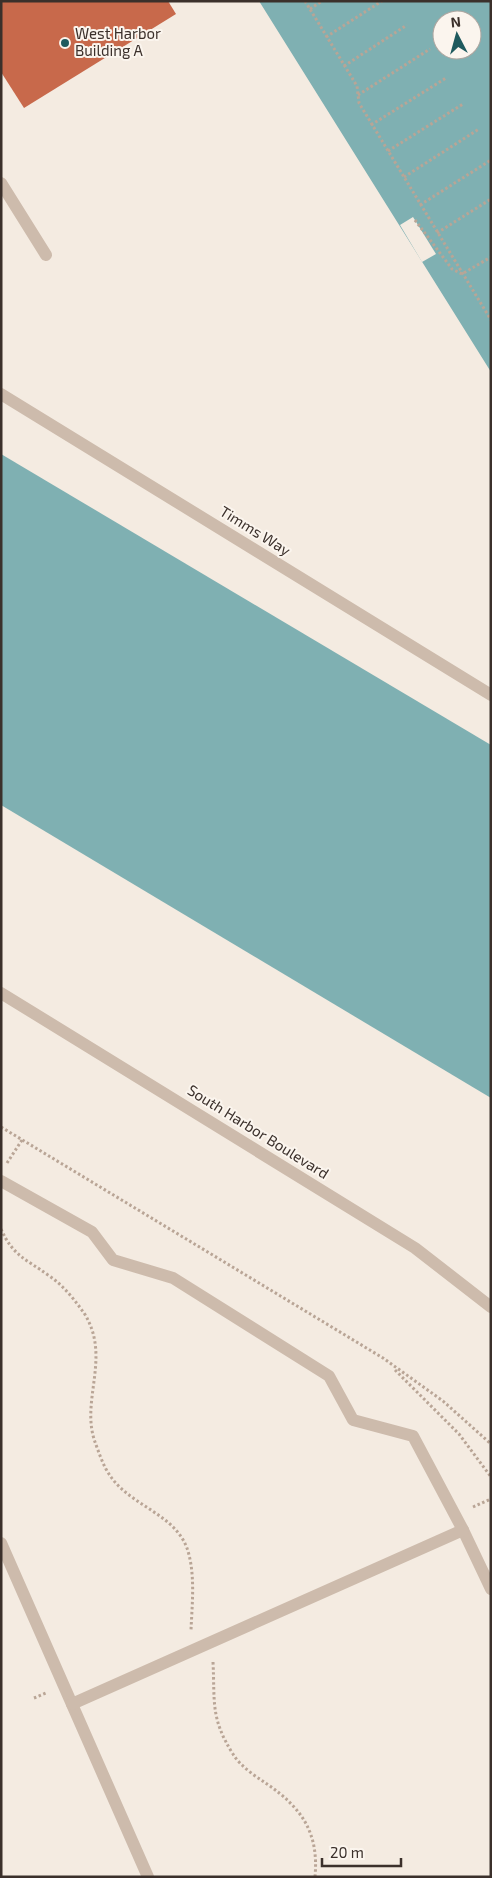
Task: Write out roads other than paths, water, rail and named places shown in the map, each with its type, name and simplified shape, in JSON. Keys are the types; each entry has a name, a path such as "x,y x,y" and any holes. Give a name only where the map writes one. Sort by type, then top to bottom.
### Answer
{"street":[{"path":"1,183 46,255"},
{"name":"Timms Way","path":"1,394 491,695"},
{"name":"South Harbor Boulevard","path":"1,993 415,1248 491,1307"},
{"path":"1,1181 92,1232 114,1260 173,1278 329,1376 352,1420 413,1436 463,1530 491,1589"},
{"path":"72,1704 463,1530"},
{"path":"1,1543 148,1877"}],"water":[{"path":"259,1 491,1 491,372"},
{"path":"1,454 491,745 491,1098 1,805"}],"place":[{"name":"West Harbor Building A","path":"65,43"}]}
